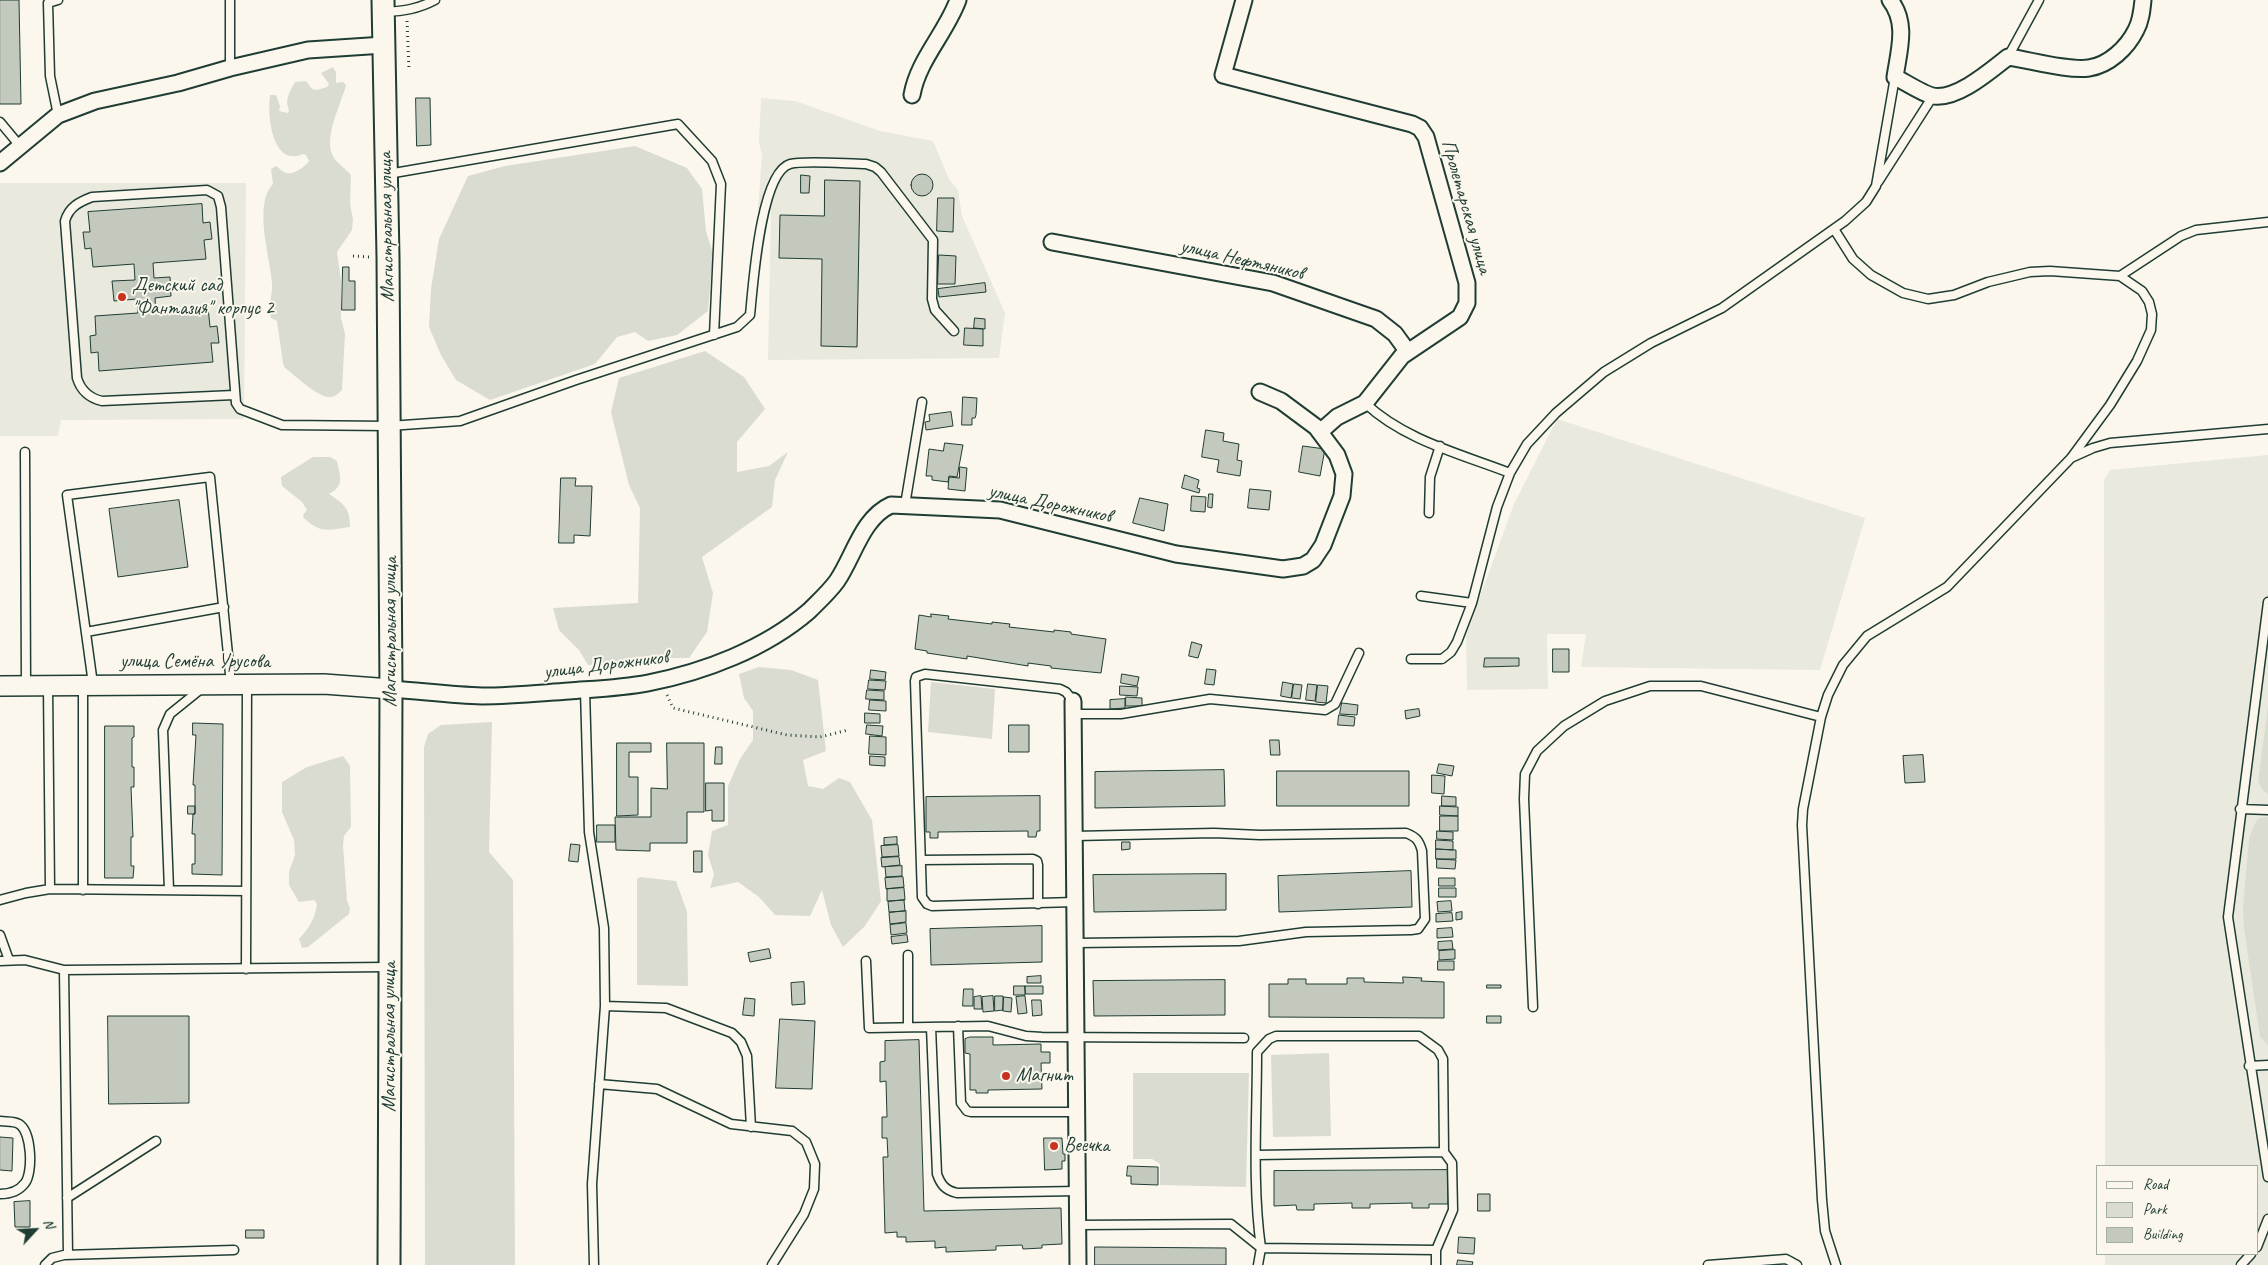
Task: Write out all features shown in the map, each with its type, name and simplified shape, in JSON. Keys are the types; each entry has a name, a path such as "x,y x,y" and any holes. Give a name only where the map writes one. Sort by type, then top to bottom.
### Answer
{"main road":[{"name":"Магистральная улица","path":"383,6 391,689 389,1265"}],"street":[{"path":"912,95 918,75 945,28 958,0"},
{"name":"Пролетарская улица","path":"1244,0 1223,75 1412,124 1420,128 1426,137 1467,283 1469,295 1460,317 1408,352 1391,368 1365,403 1337,417 1320,432"},
{"path":"1890,0 1901,17 1895,77 1933,96 1944,95 1964,88 2008,57 2069,68 2099,66 2119,53 2137,30 2143,0"},
{"path":"0,163 58,115 95,101 178,83 230,68 308,50 328,47 384,45"},
{"name":"улица Нефтяников","path":"1052,242 1273,283 1376,318 1395,334 1408,352"},
{"name":"улица Дорожников","path":"391,689 487,696 585,690 630,686 661,680 698,669 740,653 786,628 829,592 876,514 891,505 1000,510 1176,554 1283,569 1303,566 1313,560 1323,545 1342,496 1344,474 1339,460 1320,432 1302,414 1281,401 1260,392"},
{"name":"улица Семёна Урусова","path":"0,686 324,684 391,689"},
{"path":"1074,708 1078,1265"}],"lane":[{"path":"58,0 48,2 50,76 58,115"},
{"path":"230,0 230,68"},
{"path":"383,6 407,11 420,8 435,0"},
{"path":"2008,57 2039,0"},
{"path":"1876,186 1895,77"},
{"path":"1411,659 1438,660 1451,652 1458,642 1472,603 1497,507 1510,473 1532,437 1568,402 1604,372 1651,343 1722,308 1834,229 1866,202 1933,96"},
{"path":"0,122 20,146"},
{"path":"386,174 678,124 712,161 721,184 714,335"},
{"path":"234,395 102,401 94,399 79,386 65,221 68,212 74,206 92,197 207,190 218,196 221,207 236,403 240,409 282,425 389,426 439,424 473,417 576,380 737,327 750,315 764,209 778,172 783,168 796,164 866,164 875,167 881,172 933,240 932,299 935,310 954,332"},
{"path":"2120,276 2182,236 2196,230 2268,222"},
{"path":"1834,229 1860,267 1885,284 1916,297 1942,298 1988,282 2030,272 2050,270 2120,276 2142,291 2149,302 2152,314 2151,330 2136,361 2110,405 2071,458 1947,587 1867,636 1843,665 1828,695 1821,717 1803,809 1802,825 1822,1200 1825,1231 1836,1265"},
{"path":"905,505 922,402"},
{"path":"1365,403 1390,424 1510,473"},
{"path":"2071,458 2110,443 2268,429"},
{"path":"1429,513 1430,477 1440,446"},
{"path":"25,452 26,686"},
{"path":"83,890 88,686 86,632 67,495 210,477 224,607 239,684 246,891 246,969"},
{"path":"1421,596 1472,603"},
{"path":"2268,602 2240,809 2228,917 2249,1066 2268,1177"},
{"path":"86,632 224,607"},
{"path":"1076,902 927,904 922,897 916,678 925,674 1060,689 1066,692 1074,708 1122,714 1210,699 1325,710 1335,704 1359,653"},
{"path":"168,890 163,730 170,714 206,684"},
{"path":"48,686 50,889"},
{"path":"1533,1007 1524,799 1525,774 1537,751 1564,726 1605,700 1650,686 1701,686 1821,717"},
{"path":"585,690 588,832 604,928 605,1006 592,1184 594,1265"},
{"path":"2240,809 2268,810"},
{"path":"1075,836 1214,833 1260,835 1406,833 1415,836 1420,842 1425,918 1418,929 1411,930 1306,932 1239,941 1076,942"},
{"path":"921,860 1033,859 1038,865 1038,904"},
{"path":"0,900 50,889 246,891"},
{"path":"0,935 9,960"},
{"path":"908,955 908,1027"},
{"path":"0,961 25,960 64,970 390,967"},
{"path":"866,961 869,1028 996,1027 1026,1036 1244,1038"},
{"path":"64,970 68,1255"},
{"path":"605,1006 666,1008 732,1032 741,1042 747,1056 751,1128"},
{"path":"958,1026 961,1103 967,1111 1077,1112"},
{"path":"932,1027 937,1174 940,1183 948,1190 958,1193 1078,1192"},
{"path":"1258,1265 1261,1248 1256,1217 1257,1052 1269,1039 1276,1036 1419,1036 1438,1050 1443,1059 1444,1152 1452,1163 1453,1210 1436,1250 1436,1265"},
{"path":"2249,1066 2268,1065"},
{"path":"600,1084 656,1089 731,1124 751,1128 792,1131 806,1142 815,1164 816,1174 810,1202 772,1265"},
{"path":"0,1121 20,1124 26,1131 30,1141 29,1174 25,1183 16,1190 0,1194"},
{"path":"67,1198 156,1141"},
{"path":"1256,1155 1444,1152"},
{"path":"2268,1219 2258,1244 2268,1246"},
{"path":"1078,1225 1231,1224 1261,1248 1436,1250"},
{"path":"45,1265 52,1258 68,1255 234,1250"},
{"path":"2242,1265 2250,1255"},
{"path":"1708,1265 1786,1259 1796,1265"}],"path":[{"path":"407,11 409,70"},
{"path":"661,680 673,708 787,735 820,737 848,730"}],"shaded area":[{"path":"761,98 795,101 880,131 933,141 949,179 958,190 962,216 1005,313 999,358 768,360 771,209 758,209 762,155 759,142"},
{"name":"Детский сад \"Фантазия\" корпус 2","path":"0,183 246,183 244,419 61,420 58,436 0,436"},
{"path":"1557,419 1865,518 1820,670 1581,667 1586,634 1547,634 1548,689 1467,690 1466,635 1514,504"},
{"path":"2268,455 2268,1265 2105,1265 2105,1255 2258,1255 2258,1165 2105,1165 2104,480 2110,470"}],"green space":[{"path":"333,67 336,72 336,83 343,82 346,85 331,132 331,150 334,158 351,175 350,203 353,220 352,230 337,252 341,281 341,318 345,334 342,390 330,397 323,396 312,389 285,368 283,363 277,321 271,318 270,314 272,283 263,217 267,193 273,184 271,169 276,166 286,173 293,173 303,168 309,161 306,155 293,156 284,154 278,147 271,126 270,95 276,95 280,106 279,111 288,113 287,99 295,82 306,81 312,89 317,90 327,87 329,84 321,73"},
{"path":"635,146 687,168 702,189 706,231 713,254 708,311 677,335 648,341 635,332 617,337 595,364 490,400 456,380 441,355 429,327 431,289 439,239 468,176 505,166"},
{"path":"705,351 744,377 765,409 737,442 737,472 769,466 788,452 775,480 772,507 702,557 713,593 707,632 689,658 662,658 588,665 579,650 559,630 553,608 638,603 640,508 629,485 611,412 619,378"},
{"path":"313,457 330,457 337,461 340,480 337,488 329,494 345,507 349,515 350,527 325,530 315,527 304,518 303,515 307,510 302,502 282,486 281,477"},
{"path":"759,667 791,670 818,680 826,751 803,760 808,786 823,789 839,778 850,782 872,820 881,901 865,926 843,947 831,925 822,890 810,916 775,915 759,897 738,882 710,888 714,874 708,855 712,831 728,825 728,786 740,759 753,740 753,711 744,698 739,674"},
{"path":"931,682 995,689 992,739 928,732"},
{"path":"2268,706 2268,794 2262,789 2258,781"},
{"path":"492,722 489,852 513,880 515,1265 425,1265 424,747 428,734 441,725"},
{"path":"343,756 350,766 351,827 344,836 343,845 347,901 350,908 349,914 308,947 302,948 299,939 311,923 317,904 314,900 299,902 289,885 289,872 295,855 294,840 282,812 282,782 307,767"},
{"path":"2268,817 2268,1045 2260,1037 2244,928 2243,906 2249,839 2254,825 2259,818"},
{"path":"640,877 676,881 687,912 688,986 637,985 637,879"},
{"path":"1329,1053 1331,1136 1273,1137 1271,1055"},
{"path":"1133,1073 1249,1073 1246,1187 1160,1185 1160,1164 1152,1159 1133,1159"}],"building":[{"path":"0,0 19,0 21,104 0,104"},
{"path":"416,98 430,98 431,145 417,146"},
{"path":"918,174 926,174 933,181 933,189 926,196 918,196 911,189 911,181"},
{"path":"801,175 810,176 809,193 801,193"},
{"path":"825,180 860,181 857,347 821,346 822,259 779,258 780,215 824,216"},
{"path":"938,198 954,198 953,232 937,231"},
{"path":"202,204 203,223 210,222 212,239 204,240 206,259 153,263 154,278 170,277 171,296 155,298 156,312 208,307 210,327 217,326 219,343 211,343 213,362 99,371 98,352 91,353 90,336 96,335 95,316 138,313 137,299 114,301 112,281 135,280 134,264 93,267 91,248 85,249 83,232 90,232 88,212"},
{"path":"939,255 956,256 955,284 938,284"},
{"path":"343,267 349,267 349,281 355,281 355,310 342,310"},
{"path":"985,283 986,292 939,297 938,289"},
{"path":"975,318 985,319 985,329 974,328"},
{"path":"965,328 983,329 983,346 964,345"},
{"path":"963,397 977,398 976,415 975,418 972,418 972,425 962,425"},
{"path":"951,412 953,426 926,430 925,422 930,421 929,415"},
{"path":"1206,430 1224,433 1223,441 1239,444 1237,460 1242,461 1240,476 1217,472 1219,460 1202,457"},
{"path":"945,443 963,445 957,477 949,476 948,482 932,480 932,476 926,476 929,449 943,451"},
{"path":"1303,446 1325,449 1320,476 1299,472"},
{"path":"960,467 967,468 965,491 948,489 949,477 959,478"},
{"path":"1185,475 1199,480 1197,488 1200,489 1199,493 1182,488"},
{"path":"561,478 576,478 575,486 592,486 590,536 574,535 574,543 559,543"},
{"path":"1250,489 1271,491 1269,510 1248,508"},
{"path":"1209,494 1213,494 1212,508 1208,507"},
{"path":"1192,496 1206,497 1205,512 1191,511"},
{"path":"1140,498 1168,504 1164,531 1133,523"},
{"path":"179,500 188,567 118,577 109,509"},
{"path":"931,614 949,616 948,619 1010,624 1009,627 1071,632 1071,634 1106,639 1101,673 1051,668 1051,666 1028,663 1028,666 967,656 967,659 927,653 927,651 915,649 919,615 931,617"},
{"path":"1192,642 1202,645 1198,658 1189,656"},
{"path":"1553,649 1569,649 1569,672 1553,672"},
{"path":"1485,658 1519,658 1519,666 1484,667"},
{"path":"1207,669 1216,670 1214,685 1205,684"},
{"path":"871,670 886,672 885,680 870,679"},
{"path":"1122,674 1139,677 1137,686 1121,683"},
{"path":"869,680 886,681 885,690 868,689"},
{"path":"1283,682 1293,684 1291,698 1281,696"},
{"path":"1294,684 1302,685 1300,699 1292,698"},
{"path":"1308,684 1317,685 1315,701 1306,700"},
{"path":"1318,685 1328,686 1326,703 1316,702"},
{"path":"1120,686 1138,687 1137,696 1120,695"},
{"path":"867,690 884,691 884,700 866,699"},
{"path":"1126,697 1142,698 1142,706 1126,706"},
{"path":"1125,699 1125,708 1110,709 1110,700"},
{"path":"870,700 886,701 886,711 869,710"},
{"path":"1342,703 1358,705 1357,715 1340,714"},
{"path":"1419,709 1420,716 1406,719 1405,711"},
{"path":"865,713 880,714 880,723 865,723"},
{"path":"1339,715 1355,717 1354,726 1338,725"},
{"path":"193,723 223,724 222,875 192,874 192,864 195,864 195,834 192,834 193,814 195,814 195,785 193,785 196,735 193,735"},
{"path":"867,725 883,726 882,736 866,734"},
{"path":"1009,725 1029,725 1029,752 1009,752"},
{"path":"105,726 134,726 132,767 134,767 134,787 131,787 133,837 131,837 131,866 134,866 133,878 105,878"},
{"path":"870,736 886,737 886,755 869,754"},
{"path":"1270,740 1279,740 1280,755 1271,755"},
{"path":"617,743 651,743 651,752 629,752 629,777 638,777 638,815 617,816"},
{"path":"667,743 704,743 704,812 687,812 687,843 650,843 650,851 616,850 615,817 651,817 651,788 667,789"},
{"path":"716,747 722,747 722,764 715,764"},
{"path":"1923,755 1925,782 1905,783 1903,756"},
{"path":"870,756 885,757 885,766 870,765"},
{"path":"1439,764 1454,766 1452,776 1437,773"},
{"path":"1224,770 1225,806 1095,808 1095,772"},
{"path":"1277,771 1409,771 1409,806 1277,806"},
{"path":"1432,775 1445,776 1444,794 1432,793"},
{"path":"706,783 724,783 724,821 712,821 712,810 706,811"},
{"path":"1040,796 1040,831 1037,831 1036,837 1028,837 1028,831 938,832 938,838 930,838 930,832 926,832 926,797"},
{"path":"1442,796 1456,797 1456,806 1442,806"},
{"path":"188,806 195,806 195,814 188,814"},
{"path":"1440,806 1458,807 1458,816 1440,815"},
{"path":"1440,816 1458,816 1458,831 1440,831"},
{"path":"597,825 615,825 615,842 597,842"},
{"path":"1437,831 1453,832 1453,840 1437,839"},
{"path":"897,837 897,844 884,845 884,838"},
{"path":"1436,840 1453,841 1453,850 1436,849"},
{"path":"1122,842 1130,842 1130,849 1122,850"},
{"path":"571,844 580,845 578,862 569,861"},
{"path":"898,845 899,856 882,857 881,846"},
{"path":"1436,849 1456,850 1456,859 1436,859"},
{"path":"694,851 702,851 702,872 694,872"},
{"path":"899,857 900,865 882,867 881,858"},
{"path":"1437,859 1456,860 1455,869 1437,868"},
{"path":"902,866 902,876 886,877 885,867"},
{"path":"1411,871 1412,907 1279,912 1278,876"},
{"path":"1226,874 1226,910 1094,912 1093,875"},
{"path":"903,877 904,887 886,889 885,878"},
{"path":"1439,878 1455,878 1455,886 1439,886"},
{"path":"904,888 905,900 887,901 887,889"},
{"path":"1439,888 1456,888 1456,897 1439,897"},
{"path":"904,900 905,911 889,912 888,902"},
{"path":"1451,901 1452,911 1438,912 1437,902"},
{"path":"906,911 906,922 890,924 889,913"},
{"path":"1462,912 1462,919 1456,920 1456,913"},
{"path":"1452,913 1453,921 1436,922 1436,914"},
{"path":"906,923 907,933 891,935 890,925"},
{"path":"1042,926 1042,962 931,965 930,929"},
{"path":"1452,928 1453,937 1437,938 1437,929"},
{"path":"907,935 908,942 892,944 891,937"},
{"path":"1452,941 1453,949 1438,950 1438,942"},
{"path":"769,949 771,958 750,962 748,953"},
{"path":"1455,950 1455,959 1439,960 1439,951"},
{"path":"1438,961 1454,961 1454,970 1438,970"},
{"path":"1041,976 1041,983 1027,983 1027,977"},
{"path":"1403,977 1422,978 1421,981 1444,982 1444,1018 1269,1017 1269,984 1288,984 1288,979 1306,979 1306,984 1347,984 1347,978 1364,978 1364,982 1403,983"},
{"path":"1225,980 1225,1015 1094,1016 1093,981"},
{"path":"804,982 805,1004 792,1005 791,983"},
{"path":"1487,985 1501,985 1501,988 1487,988"},
{"path":"1014,986 1025,986 1025,995 1014,995"},
{"path":"1025,986 1043,986 1043,994 1026,994"},
{"path":"964,989 973,989 973,1006 963,1006"},
{"path":"981,996 982,1009 974,1009 974,997"},
{"path":"993,996 994,1011 983,1012 982,997"},
{"path":"995,996 1003,996 1003,1010 995,1011"},
{"path":"1025,996 1027,1013 1018,1014 1016,997"},
{"path":"1004,997 1012,998 1011,1012 1003,1011"},
{"path":"745,998 755,999 754,1016 743,1015"},
{"path":"1032,1000 1041,1000 1042,1015 1033,1016"},
{"path":"108,1016 189,1016 189,1103 109,1104"},
{"path":"1487,1016 1501,1016 1501,1023 1487,1023"},
{"path":"780,1019 815,1021 812,1089 776,1088"},
{"name":"Магнит","path":"970,1037 993,1037 993,1045 1041,1044 1041,1052 1050,1052 1050,1063 1041,1063 1042,1089 988,1090 988,1093 976,1093 976,1090 970,1090 970,1054 965,1053 965,1039"},
{"path":"919,1040 924,1211 1061,1208 1062,1244 1042,1245 1042,1248 1023,1249 1022,1245 996,1246 996,1250 946,1252 946,1247 935,1248 935,1241 906,1242 906,1237 897,1237 897,1232 885,1233 883,1157 888,1157 887,1138 882,1138 882,1117 887,1117 886,1081 880,1082 880,1062 885,1061 885,1041"},
{"path":"0,1137 13,1138 12,1171 0,1170"},
{"name":"Веечка","path":"1044,1138 1062,1138 1065,1161 1062,1161 1062,1169 1045,1170"},
{"path":"1128,1166 1158,1167 1158,1185 1131,1184 1131,1176 1127,1176"},
{"path":"1448,1170 1448,1204 1429,1204 1429,1208 1412,1208 1412,1203 1370,1204 1370,1208 1352,1208 1352,1203 1314,1204 1314,1210 1297,1210 1296,1205 1274,1206 1274,1171"},
{"path":"1478,1194 1490,1194 1490,1211 1478,1211"},
{"path":"30,1201 30,1227 15,1227 14,1202"},
{"path":"246,1230 264,1230 264,1238 246,1238"},
{"path":"1459,1237 1475,1238 1474,1254 1458,1253"},
{"path":"1095,1247 1226,1248 1226,1265 1095,1265"},
{"path":"1458,1260 1473,1262 1472,1265 1457,1265"}],"place":[{"name":"Детский сад \"Фантазия\" корпус 2","path":"122,297"},
{"name":"Магнит","path":"1006,1076"},
{"name":"Веечка","path":"1054,1146"}]}
